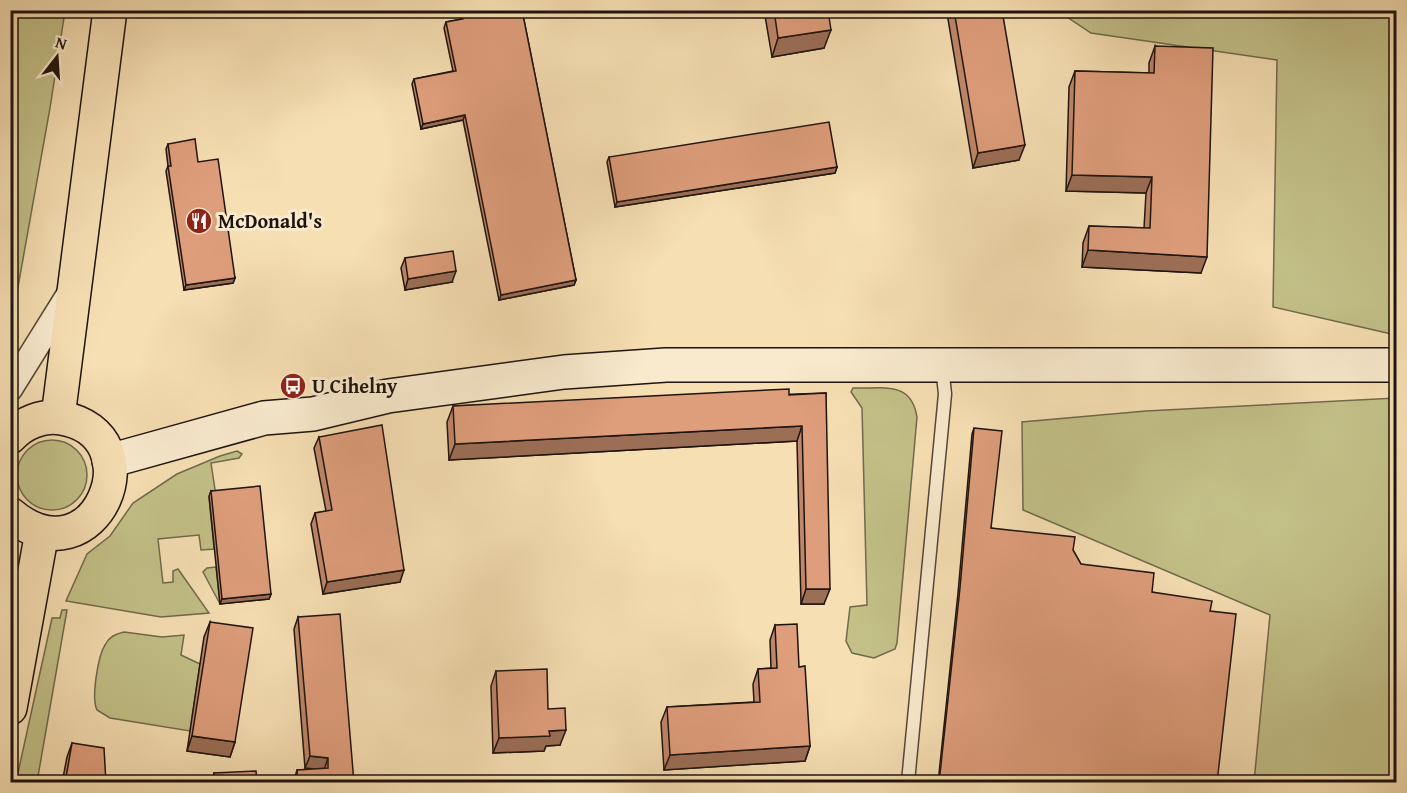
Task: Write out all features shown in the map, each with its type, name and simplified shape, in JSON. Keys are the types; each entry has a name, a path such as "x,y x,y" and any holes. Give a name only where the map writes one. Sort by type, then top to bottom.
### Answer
{"main road":[{"path":"58,417 111,10"},
{"path":"10,436 26,424 41,419 58,417 72,420 96,436 109,461 111,477 108,494 101,508 89,521 75,529 59,533 42,532 24,526 10,514"},
{"path":"10,708 42,532"}],"street":[{"path":"10,389 74,287"},
{"path":"109,461 264,418 313,414 388,396 564,372 666,364 1396,365"}],"lane":[{"path":"908,783 945,394 942,364"}],"shaded area":[{"path":"11,10 65,11 11,326"},
{"path":"1058,11 1396,11 1396,335 1273,307 1277,60 1091,33"},
{"path":"853,388 885,388 902,392 914,405 917,417 897,643 895,649 874,658 852,653 846,641 850,607 867,605 862,408 851,392"},
{"path":"1396,398 1396,782 1254,782 1270,615 1023,510 1022,422 1146,411"},
{"path":"52,440 65,443 77,450 84,462 87,475 84,488 77,500 65,507 52,510 39,507 27,500 20,488 17,475 20,462 27,450 39,443"},
{"path":"237,451 242,454 239,458 211,463 216,496 209,497 214,549 201,550 199,535 158,539 163,583 173,582 173,571 178,569 209,613 161,617 66,601 87,554 110,536 133,503 177,474"},
{"path":"216,567 220,604 203,572 207,568"},
{"path":"62,610 67,610 37,782 16,782 52,618 60,618"},
{"path":"124,632 162,637 184,635 181,655 200,664 190,731 110,718 97,710 95,687 102,650 110,638"}],"building":[{"path":"462,10 522,10 576,280 501,295 465,115 423,124 414,79 456,71 446,22 463,19"},
{"path":"774,10 828,10 831,30 778,38"},
{"path":"954,10 1002,10 1025,145 978,153"},
{"path":"1155,46 1213,48 1207,257 1088,250 1089,226 1150,228 1152,177 1072,175 1075,71 1154,73"},
{"path":"829,122 837,167 617,202 609,157"},
{"name":"McDonald's","path":"195,139 198,162 218,159 235,278 186,285 168,166 171,166 168,144"},
{"path":"453,251 456,271 408,279 405,258"},
{"path":"789,389 789,395 826,393 830,589 806,589 802,426 455,444 453,406"},
{"path":"382,425 404,570 327,582 315,513 332,510 319,437"},
{"path":"974,428 1002,431 991,528 1075,537 1073,550 1081,564 1154,573 1152,592 1212,601 1210,611 1236,614 1217,783 939,783"},
{"path":"260,486 271,594 222,599 211,491"},
{"path":"340,614 354,783 298,783 297,770 328,768 328,758 310,756 298,617"},
{"path":"210,622 253,628 235,742 192,736"},
{"path":"797,624 799,667 805,666 810,746 670,755 667,707 760,702 758,669 777,668 775,625"},
{"path":"547,669 548,709 565,708 566,730 549,731 550,736 499,738 496,671"},
{"path":"72,743 104,748 106,783 65,783"},
{"path":"256,771 257,783 215,783 214,773"}],"place":[{"name":"McDonald's","path":"199,221"},
{"name":"U Cihelny","path":"293,386"}]}
